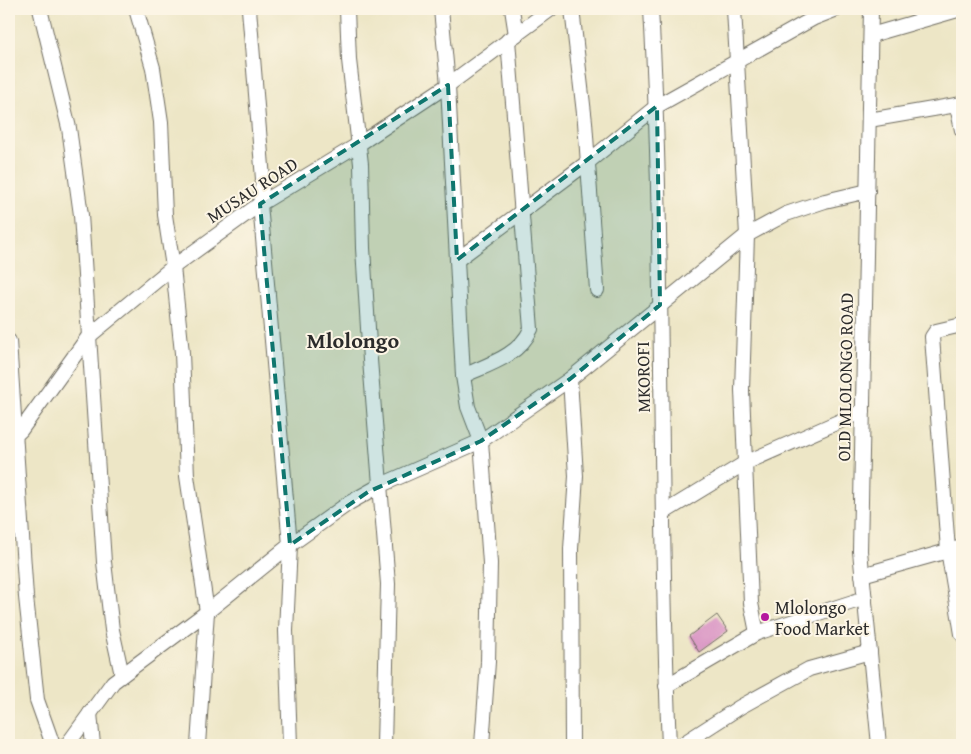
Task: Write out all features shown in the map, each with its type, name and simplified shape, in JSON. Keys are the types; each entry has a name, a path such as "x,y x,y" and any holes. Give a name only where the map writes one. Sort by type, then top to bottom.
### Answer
{"street":[{"path":"40,9 69,128 81,214 104,562 112,630 122,675"},
{"path":"136,9 153,68 161,122 165,215 173,267 182,353 187,476 207,612 198,745"},
{"path":"248,9 263,179 260,204 290,545 286,631 290,745"},
{"path":"347,9 349,60 359,144 370,360 382,484 388,584 384,745"},
{"path":"441,9 448,84 463,376 468,407 482,441 490,563 482,745"},
{"path":"463,376 511,354 525,342 531,330 522,212 512,9"},
{"name":"MUSAU ROAD","path":"12,440 88,337 173,267 260,204 359,144 448,84 551,9"},
{"path":"572,9 588,162 597,290"},
{"name":"MKOROFI","path":"651,9 657,106 666,686 669,745"},
{"path":"734,9 747,235 742,390 744,463 751,603 758,633"},
{"path":"457,260 588,162 657,106 814,18 837,9"},
{"name":"OLD MLOLONGO ROAD","path":"872,9 860,551 879,745"},
{"path":"871,35 961,9"},
{"path":"869,120 959,105 962,130"},
{"path":"67,745 113,682 207,612 290,545 349,503 382,484 482,441 570,379 747,235 786,214 825,201 868,191"},
{"path":"962,324 936,331 932,337 948,550 962,634"},
{"path":"9,341 12,440 18,461 26,597 37,700 53,745"},
{"path":"570,379 576,476 571,549 572,745"},
{"path":"663,513 744,463 863,412"},
{"path":"862,575 962,547"},
{"path":"666,686 758,633 864,598"},
{"path":"681,745 740,708 809,669 870,652"},
{"path":"90,713 93,745"}],"highlighted area":[{"path":"448,85 457,260 657,106 660,305 570,379 481,441 368,492 290,545 260,204"}],"building":[{"path":"717,615 728,631 699,652 689,636"}],"place":[{"name":"Mlolongo Food Market","path":"765,617"}],"district":[{"name":"Mlolongo","path":"353,340"}]}
